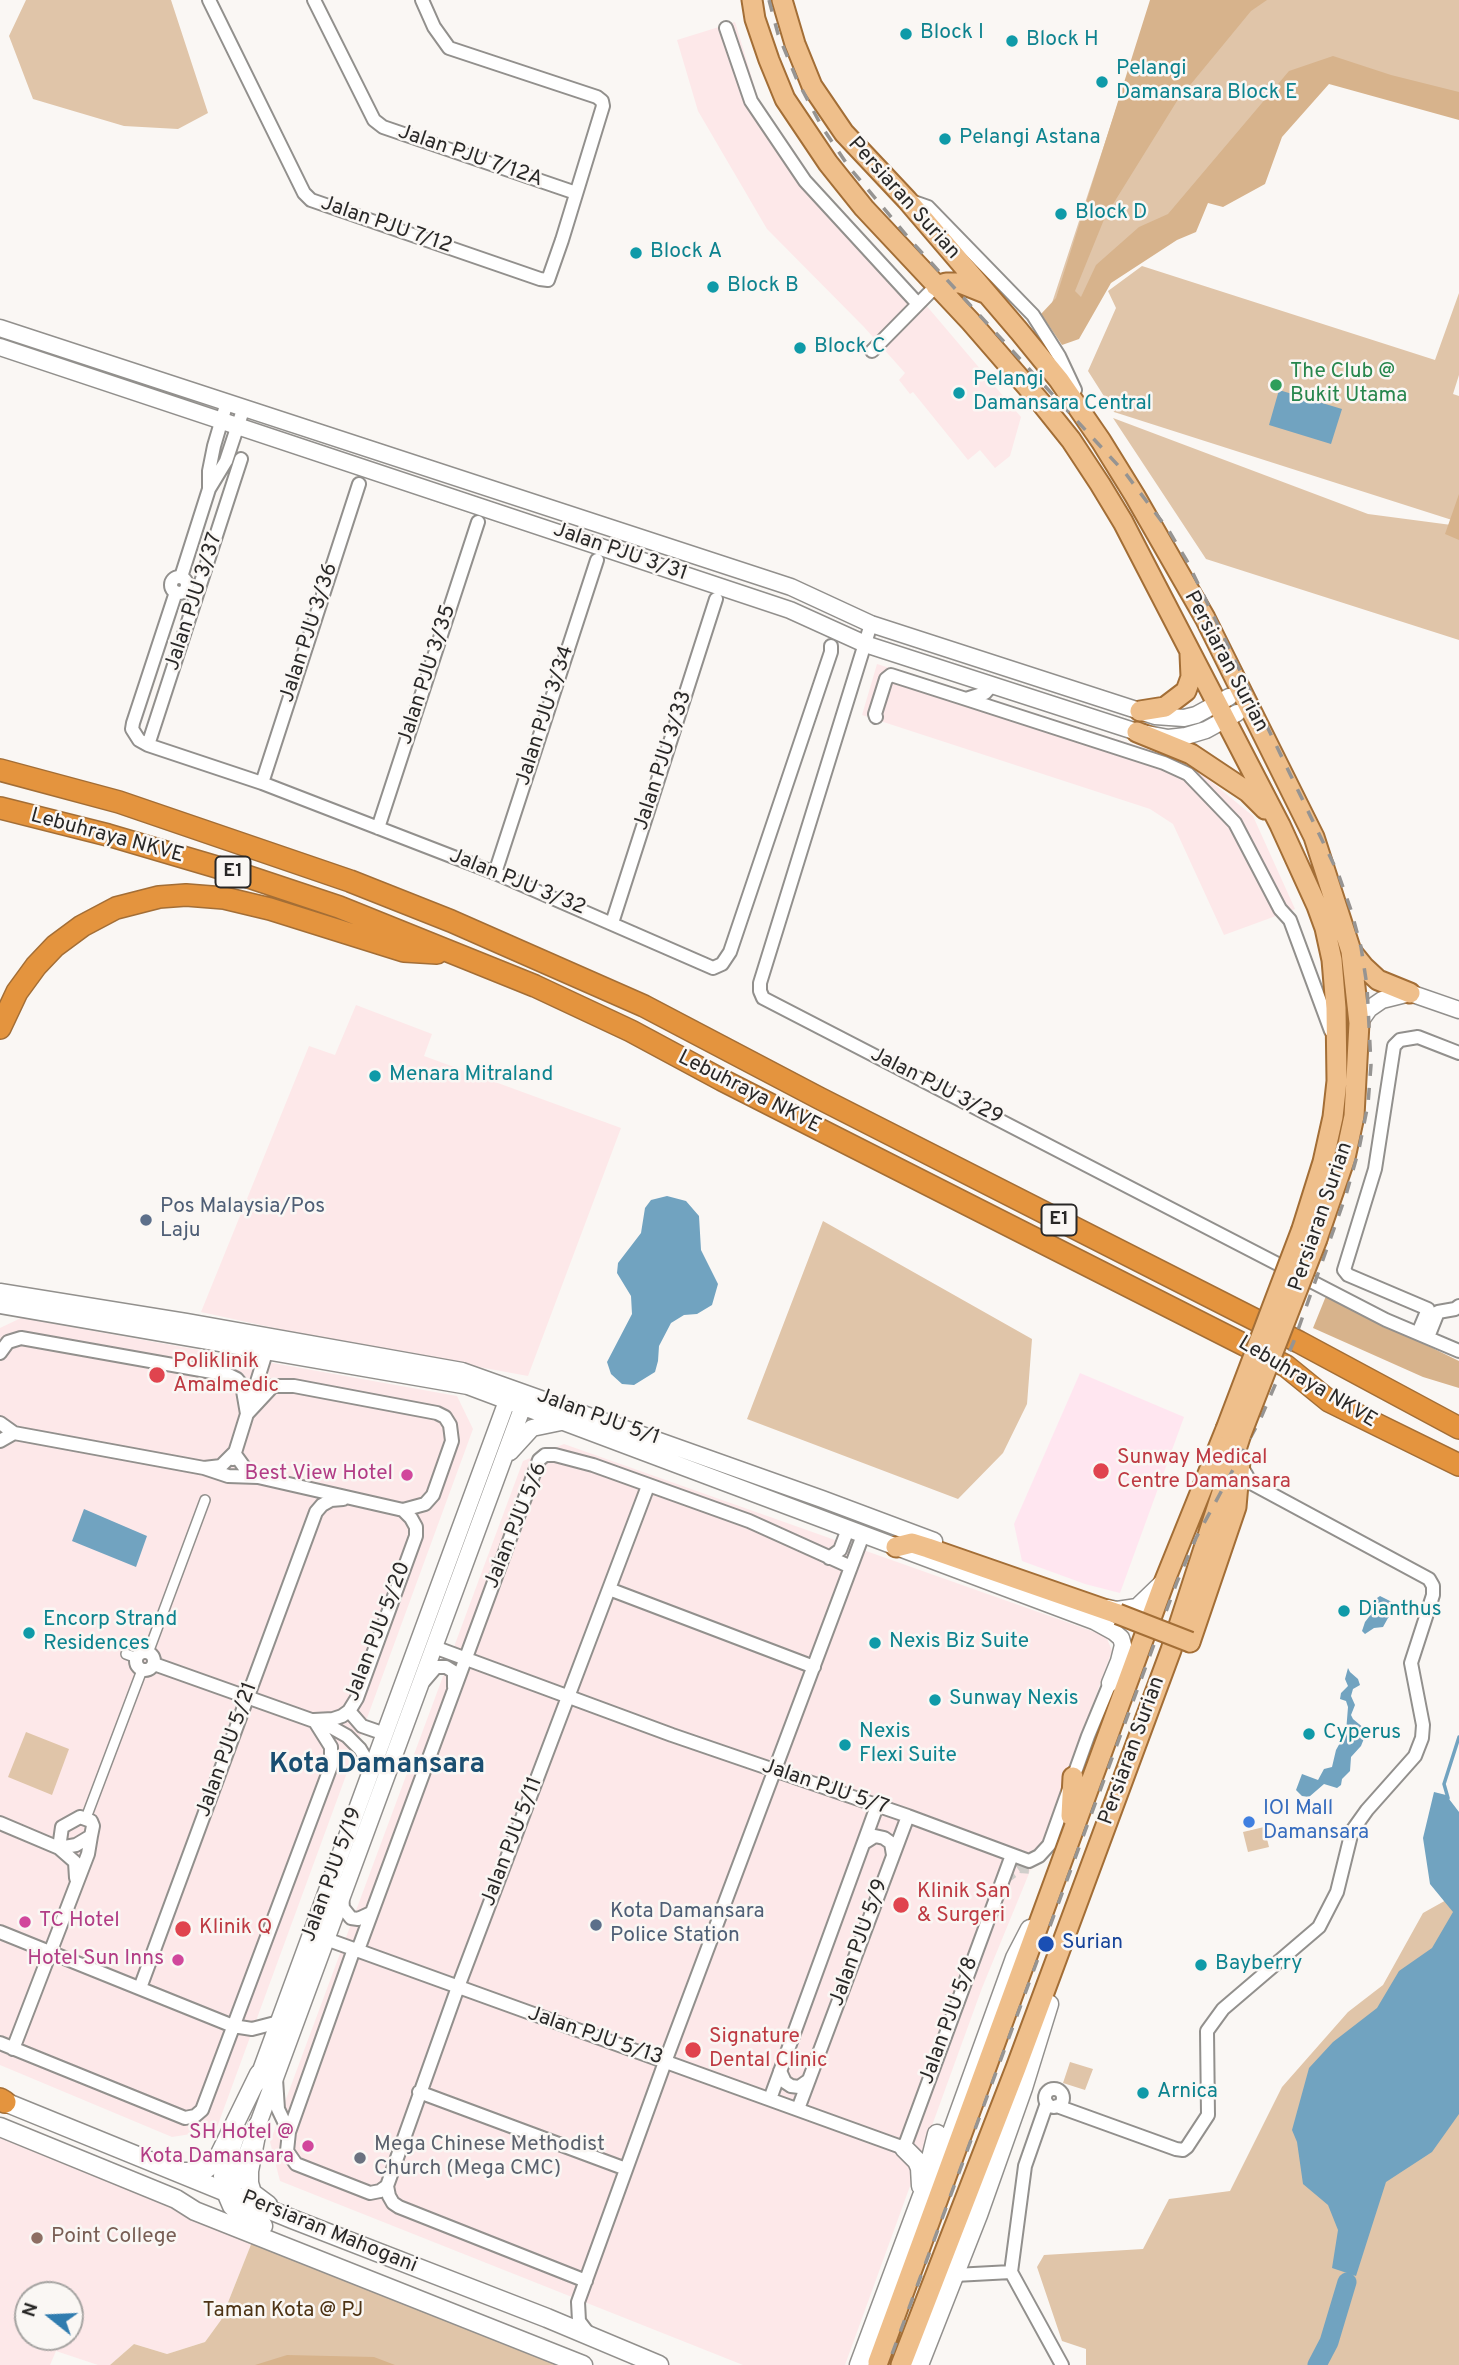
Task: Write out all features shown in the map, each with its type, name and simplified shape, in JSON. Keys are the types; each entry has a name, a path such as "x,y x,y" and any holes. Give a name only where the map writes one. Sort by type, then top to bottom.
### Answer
{"highway":[{"name":"Lebuhraya NKVE","path":"0,770 119,802 350,881 462,926 644,1006 1287,1336 1459,1428"},
{"name":"Lebuhraya NKVE","path":"0,808 108,835 237,873 339,907 535,986 631,1031 1286,1366 1329,1401 1459,1465"},
{"path":"0,1028 16,992 55,946 82,926 116,908 159,897 186,895 224,898 270,909 404,951 460,955"}],"main road":[{"name":"Persiaran Surian","path":"751,0 769,60 793,112 856,199 980,332 1071,440 1123,522 1189,650 1227,708 1317,906 1332,960 1337,1081 1333,1117 1309,1234"},
{"name":"Persiaran Surian","path":"782,0 795,44 812,86 844,133 933,230 1077,404 1135,496 1222,652 1314,837 1351,951 1358,1015 1354,1116 1345,1158 1309,1234 1235,1435 1171,1650 1063,1943 901,2365"},
{"path":"933,230 943,253 945,267 936,286"},
{"path":"936,286 960,283 987,294"},
{"path":"1191,595 1193,621 1227,708 1318,880 1334,924 1347,987 1358,1015"},
{"path":"1140,711 1165,707 1186,691 1191,677 1189,650"},
{"path":"1137,732 1191,754 1216,769 1248,792 1280,825"},
{"path":"1351,951 1378,980 1410,993"},
{"name":"Persiaran Surian","path":"869,2364 1042,1912 1165,1580 1235,1435"},
{"path":"896,1547 912,1544 928,1548 1095,1605 1190,1642 1236,1507 1240,1464 1235,1435"},
{"path":"1070,1834 1073,1777"},
{"path":"1035,1869 1051,1887"},
{"name":"Persiaran Surian","path":"869,2364 922,2196 948,2143 1015,1958 1028,1931 1042,1912"},
{"path":"919,2365 1023,2088 1055,1984 1063,1943"},
{"path":"175,2172 206,2169 216,2162 268,2075"},
{"name":"Persiaran Mahogani","path":"2,2100 659,2365"},
{"path":"258,2124 249,2171 252,2193 292,2219"},
{"name":"Persiaran Mahogani","path":"0,2127 176,2199 195,2211 583,2365"},
{"path":"922,2196 937,2134"},
{"path":"904,2148 920,2168 922,2196"},
{"path":"176,2199 201,2198 226,2192 232,2206 242,2217 303,2244 316,2258"}],"street":[{"name":"Jalan PJU 7/12","path":"209,0 304,192 311,200 548,280 576,193"},
{"name":"Jalan PJU 7/12A","path":"314,0 374,120 383,127 576,193"},
{"path":"422,0 434,27 449,48 597,97 602,101 603,106 576,193"},
{"path":"726,28 751,101 805,181 918,304"},
{"path":"907,200 928,207 1033,315 1059,356 1077,392 1077,404"},
{"path":"872,351 936,286"},
{"name":"Jalan PJU 3/31","path":"0,328 792,587 871,624 1140,711 1170,718 1184,718 1227,708"},
{"name":"Jalan PJU 3/31","path":"0,347 790,610 865,644 1137,732 1168,738 1186,736 1206,730 1227,708"},
{"path":"209,489 209,471 227,402"},
{"path":"148,745 135,735 132,729 176,592 172,588 172,581 181,577 209,489 226,461 244,407"},
{"name":"Jalan PJU 3/37","path":"148,745 241,459"},
{"name":"Jalan PJU 3/36","path":"262,783 359,484"},
{"name":"Jalan PJU 3/35","path":"378,828 478,522"},
{"name":"Jalan PJU 3/34","path":"495,873 597,560"},
{"name":"Jalan PJU 3/33","path":"612,923 716,599"},
{"name":"Jalan PJU 3/29","path":"871,624 760,983 763,998 1386,1320 1459,1351"},
{"name":"Jalan PJU 3/32","path":"148,745 262,783 495,873 713,968 727,958 831,646"},
{"path":"876,717 886,679 891,675 1164,763 1188,774 1236,823 1280,909 1290,920 1337,1049"},
{"path":"966,699 985,693 992,685"},
{"path":"1358,1015 1382,1000 1410,993 1459,1010"},
{"path":"1423,1335 1427,1309 1348,1275 1344,1270 1375,1169 1394,1046 1400,1040 1418,1037 1459,1054"},
{"name":"Jalan PJU 5/1","path":"0,1292 269,1344 452,1382 517,1399 859,1512 1117,1610"},
{"name":"Jalan PJU 5/1","path":"0,1305 448,1368 563,1421 1107,1628"},
{"path":"1423,1335 1438,1312 1459,1306"},
{"path":"0,1353 8,1342 14,1339 35,1340 229,1375 242,1385 247,1414"},
{"path":"228,1476 269,1344"},
{"path":"0,1423 14,1433 204,1468 228,1476 258,1477 404,1510 425,1504 433,1495 452,1441 445,1418 437,1413 294,1386 273,1386 247,1414"},
{"path":"479,1390 495,1419 495,1434"},
{"name":"Jalan PJU 5/19","path":"268,2075 279,2022 495,1434 517,1399"},
{"name":"Jalan PJU 5/19","path":"226,2192 222,2176 326,1939 503,1460 517,1399"},
{"path":"503,1460 532,1428 563,1421"},
{"path":"0,1441 14,1433"},
{"path":"204,1468 221,1466 234,1453"},
{"path":"234,1453 247,1471 258,1477"},
{"name":"Jalan PJU 5/6","path":"466,1659 539,1460 545,1455 555,1455 593,1465 648,1486"},
{"path":"1062,2365 1012,2272 1025,2166 1052,2104 1176,2149 1183,2150 1187,2147 1208,2115 1207,2031 1223,2009 1319,1927 1337,1892 1352,1831 1415,1756 1422,1738 1423,1725 1411,1663 1433,1595 1433,1586 1429,1579 1251,1483 1240,1464"},
{"path":"648,1486 749,1521 851,1567"},
{"name":"Jalan PJU 5/11","path":"387,2186 458,1987 648,1486"},
{"path":"299,1487 310,1498 316,1512 331,1500 354,1497"},
{"path":"86,1818 141,1660 205,1500"},
{"name":"Jalan PJU 5/20","path":"314,1720 337,1718 349,1711 357,1698 416,1536 411,1518 404,1510"},
{"name":"Jalan PJU 5/21","path":"140,1988 316,1512"},
{"path":"829,1558 856,1532"},
{"path":"547,2318 569,2312 578,2302 851,1567 856,1532"},
{"path":"1117,1610 1137,1606 1147,1600 1165,1580"},
{"path":"609,1589 814,1667"},
{"path":"1107,1628 1116,1628 1123,1622 1123,1614 1117,1610"},
{"path":"1107,1628 1121,1638 1123,1645 1110,1683"},
{"name":"Jalan PJU 5/7","path":"434,1647 1029,1861 1039,1856 1049,1845 1110,1683"},
{"path":"466,1659 289,2132 287,2151 296,2164 370,2193 387,2186 389,2196 399,2207 586,2281"},
{"path":"141,1660 247,1699 314,1720 347,1736 360,1749 372,1769"},
{"path":"420,1686 436,1667 441,1667 453,1672 455,1691"},
{"path":"349,1711 362,1727 385,1734"},
{"path":"0,2043 185,2118 195,2116 202,2110 331,1766 331,1747 314,1720"},
{"name":"Jalan PJU 5/9","path":"770,2099 877,1806"},
{"name":"Jalan PJU 5/9","path":"798,2109 908,1816"},
{"path":"13,2049 88,1854 93,1826 86,1818 64,1824 59,1848"},
{"path":"0,1823 59,1848 75,1862 76,1882"},
{"path":"59,1848 76,1845 91,1836"},
{"path":"864,1843 874,1836 884,1838 891,1843 893,1856"},
{"name":"Jalan PJU 5/8","path":"904,2148 1012,1854"},
{"path":"342,1896 343,1908 351,1918 358,1919 371,1913"},
{"path":"0,1932 233,2026 252,2029 279,2022"},
{"name":"Jalan PJU 5/13","path":"326,1939 904,2148"},
{"path":"780,2071 785,2082 791,2086 799,2088 809,2080"},
{"path":"268,2075 278,2109 289,2132"},
{"path":"226,2192 237,2181 258,2124 268,2075"},
{"path":"419,2092 626,2169"},
{"path":"955,2275 1012,2272"},
{"path":"578,2302 579,2322 589,2335"}],"shaded area":[{"path":"1150,0 1267,0 1251,11 1177,101 1105,217 1075,291 1081,297 1096,265 1139,227 1168,214 1289,71 1333,56 1391,75 1459,92 1459,120 1329,84 1282,137 1265,184 1223,207 1208,203 1196,232 1177,240 1111,283 1079,339 1062,345 1041,314 1056,298"},
{"path":"735,22 758,98 809,180 914,291 1021,417 1010,456 995,468 980,450 968,460 913,392 910,394 899,380 905,373 864,327 767,229 698,111 677,40"},
{"path":"1459,494 1459,540 1445,534"},
{"path":"877,664 1186,761 1253,816 1295,909 1224,935 1173,824 1150,809 862,715"},
{"path":"356,1005 432,1034 424,1056 621,1128 528,1376 315,1337 201,1312 309,1046 335,1055"},
{"path":"1326,1296 1459,1361 1459,1388 1423,1377 1313,1328"},
{"path":"21,1318 457,1396 473,1429 216,2130 172,2137 0,2065 0,1328"},
{"name":"Sunway Medical Centre Damansara","path":"1080,1373 1184,1417 1120,1593 1085,1584 1022,1561 1014,1524"},
{"path":"564,1444 1106,1636 1112,1651 1053,1815 982,1988 845,2365 743,2365 280,2181 270,2142 523,1461"},
{"path":"0,2136 252,2242 221,2320 205,2342 167,2354 134,2344 110,2365 98,2365 56,2351 50,2365 0,2365"},
{"path":"287,2355 374,2357 395,2365 255,2365"}],"green space":[{"path":"26,0 171,0 208,113 178,129 124,126 33,99 9,36"},
{"path":"1152,0 1459,0 1459,112 1325,64 1099,282 1076,339 1048,315"},
{"name":"The Club @ Bukit Utama","path":"1142,266 1435,360 1459,293 1459,375 1453,394 1459,396 1459,499 1452,520 1114,412 1088,371 1116,308 1108,291"},
{"path":"1113,418 1368,514 1459,526 1459,640 1206,559"},
{"path":"823,1221 1032,1339 1027,1404 1003,1453 958,1499 747,1419"},
{"path":"26,1732 69,1749 52,1795 8,1777"},
{"path":"1264,1827 1269,1847 1248,1852 1243,1832"},
{"path":"1457,1894 1459,2365 1086,2365 1086,2349 1062,2341 1037,2267 1044,2255 1143,2249 1169,2199 1230,2191 1282,2087 1348,2012 1383,1985 1423,1913"},
{"path":"1070,2062 1093,2069 1085,2090 1063,2083"},
{"name":"Taman Kota @ PJ","path":"252,2242 565,2365 110,2365 134,2344 167,2354 205,2342 221,2320"}],"water":[{"path":"1279,390 1342,409 1331,444 1269,425"},
{"path":"667,1196 686,1201 699,1216 701,1250 718,1284 712,1305 697,1314 684,1315 671,1323 659,1346 655,1372 634,1385 622,1384 611,1374 607,1362 632,1314 631,1296 617,1273 618,1263 641,1233 645,1208 651,1200"},
{"path":"84,1509 147,1536 136,1567 72,1541"},
{"path":"1380,1596 1392,1602 1396,1611 1383,1627 1374,1628 1365,1634 1362,1631 1372,1613 1370,1609 1374,1600"},
{"path":"1348,1668 1360,1685 1353,1689 1351,1696 1355,1705 1351,1715 1365,1729 1365,1736 1361,1746 1351,1757 1350,1771 1342,1779 1341,1785 1337,1788 1324,1784 1309,1797 1302,1796 1296,1790 1302,1774 1318,1780 1324,1769 1332,1767 1336,1750 1346,1732 1348,1707 1346,1701 1340,1699 1341,1693 1348,1686 1345,1679"},
{"path":"1434,1792 1446,1795 1459,1812 1459,2114 1432,2152 1386,2182 1356,2276 1332,2268 1338,2230 1328,2205 1303,2184 1297,2142 1292,2130 1309,2068 1333,2042 1377,2008 1399,1971 1432,1948 1453,1912 1430,1884 1423,1838"}],"waterway":[{"path":"1448,1798 1444,1784 1459,1737"},
{"path":"1317,2365 1329,2342 1347,2282"}],"tunnel":[{"path":"1003,1879 1020,1867 1032,1868"}],"railway":[{"path":"769,0 778,34 797,80 822,127 849,167 913,243 1126,474 1169,531 1187,561 1338,873 1361,947 1367,986 1371,1065 1368,1104 1359,1149 1346,1195 1294,1341 1260,1420 1196,1538 1177,1582 888,2365"}],"place":[{"name":"Block I","path":"906,34"},
{"name":"Block H","path":"1012,41"},
{"name":"Pelangi Damansara Block E","path":"1102,82"},
{"name":"Pelangi Astana","path":"945,139"},
{"name":"Block D","path":"1061,214"},
{"name":"Block A","path":"636,253"},
{"name":"Block B","path":"713,287"},
{"name":"Block C","path":"800,348"},
{"name":"The Club @ Bukit Utama","path":"1276,385"},
{"name":"Pelangi Damansara Central","path":"959,393"},
{"name":"Menara Mitraland","path":"375,1076"},
{"name":"Pos Malaysia/Pos Laju","path":"146,1220"},
{"name":"Poliklinik Amalmedic","path":"157,1375"},
{"name":"Sunway Medical Centre Damansara","path":"1101,1471"},
{"name":"Best View Hotel","path":"407,1475"},
{"name":"Dianthus","path":"1344,1611"},
{"name":"Encorp Strand Residences","path":"29,1633"},
{"name":"Nexis Biz Suite","path":"875,1643"},
{"name":"Sunway Nexis","path":"935,1700"},
{"name":"Cyperus","path":"1309,1734"},
{"name":"Nexis Flexi Suite","path":"845,1745"},
{"name":"IOI Mall Damansara","path":"1249,1822"},
{"name":"Klinik San & Surgeri","path":"901,1905"},
{"name":"TC Hotel","path":"25,1922"},
{"name":"Kota Damansara Police Station","path":"596,1925"},
{"name":"Klinik Q","path":"183,1929"},
{"name":"Surian","path":"1046,1944"},
{"name":"Hotel Sun Inns","path":"178,1960"},
{"name":"Bayberry","path":"1201,1965"},
{"name":"Signature Dental Clinic","path":"693,2050"},
{"name":"Arnica","path":"1143,2093"},
{"name":"SH Hotel @ Kota Damansara","path":"308,2146"},
{"name":"Mega Chinese Methodist Church (Mega CMC)","path":"360,2158"},
{"name":"Point College","path":"37,2238"}],"district":[{"name":"Kota Damansara","path":"377,1766"}]}
